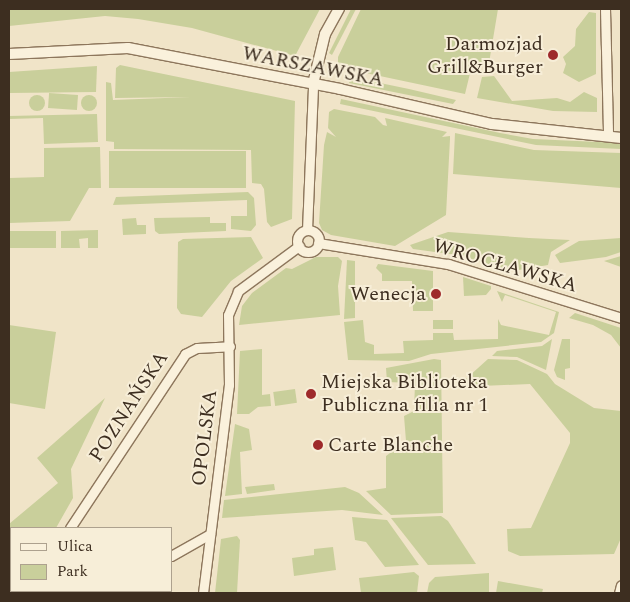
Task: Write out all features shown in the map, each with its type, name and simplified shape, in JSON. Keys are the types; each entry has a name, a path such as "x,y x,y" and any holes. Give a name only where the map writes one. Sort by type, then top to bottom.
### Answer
{"street":[{"path":"307,230 313,84 326,34 339,9"},
{"path":"605,9 608,135"},
{"name":"WARSZAWSKA","path":"9,54 128,48 313,84 507,126 608,135 621,138"},
{"name":"WARSZAWSKA","path":"608,135 621,130"},
{"path":"299,246 308,251 318,243 316,234 307,230"},
{"path":"299,246 299,235 307,230"},
{"name":"WROCŁAWSKA","path":"318,243 448,264 621,318"},
{"path":"230,346 228,315 238,291 299,246"},
{"name":"POZNAŃSKA","path":"71,527 185,354 197,348 230,346"},
{"name":"OPOLSKA","path":"204,593 229,386 230,346"},
{"path":"172,555 210,534"},
{"path":"619,593 621,585"}],"green space":[{"path":"9,9 320,9 295,56 192,28 138,19 105,16 9,26"},
{"path":"351,9 356,9 332,55 329,53"},
{"path":"361,9 498,9 489,63 473,61 465,94 342,68 338,65 338,57"},
{"path":"589,12 596,13 596,74 579,82 563,73 566,64 563,57 575,46 576,29"},
{"path":"120,65 295,101 292,219 271,227 267,222 264,189 261,184 252,183 251,150 114,149 114,142 106,141 106,82 111,83 113,100 191,97 115,98 116,68"},
{"path":"97,66 96,92 9,93 9,72"},
{"path":"494,76 512,101 557,98 570,102 584,92 597,98 597,112 553,111 477,98 482,77"},
{"path":"351,77 456,100 453,104 349,83"},
{"path":"49,93 78,95 77,110 48,108"},
{"path":"34,95 40,95 45,100 43,109 34,111 29,106 29,100"},
{"path":"86,95 92,95 97,100 95,109 86,111 81,106 81,100"},
{"path":"341,99 533,139 621,143 621,149 536,145 340,104"},
{"path":"334,109 375,117 383,125 387,126 385,118 447,132 442,137 450,136 446,215 395,246 331,235 322,230 319,223 324,145 327,132 336,137 328,128 329,112"},
{"path":"97,114 98,142 44,144 43,118 9,119 9,116"},
{"path":"455,133 534,150 621,153 621,188 453,174"},
{"path":"100,147 101,188 89,188 70,221 9,223 9,178 44,177 44,148"},
{"path":"109,151 246,151 246,188 109,188"},
{"path":"248,192 254,198 256,225 251,231 231,229 231,216 247,216 247,200 113,205 116,197"},
{"path":"210,217 210,223 226,223 226,231 159,234 155,231 154,218"},
{"path":"136,218 137,225 146,225 146,234 123,235 122,219"},
{"path":"98,230 98,248 88,248 88,238 79,239 80,248 61,248 61,231"},
{"path":"9,231 56,231 56,248 9,248"},
{"path":"448,232 570,240 551,252 548,265 513,271 457,255 413,249 410,245"},
{"path":"251,237 263,258 231,281 202,317 181,314 177,308 178,242 183,239"},
{"path":"621,238 621,252 606,257 560,263 555,255 579,241"},
{"path":"621,256 621,267 604,261"},
{"path":"316,257 338,257 342,261 338,286 340,315 239,325 242,306 252,293 286,268 292,269"},
{"path":"347,260 355,261 355,318 344,319"},
{"path":"378,264 433,271 433,311 413,311 412,281 382,281 382,274 376,268"},
{"path":"463,277 491,286 491,289 486,295 464,296"},
{"path":"497,291 559,312 554,333 541,342 431,354 409,361 348,360 344,322 363,320 365,342 374,345 374,354 404,353 403,341 433,340 433,333 453,333 454,340 498,339 498,319 501,325 549,335 556,312 505,295 502,302"},
{"path":"575,313 621,328 621,348 611,335 593,325 569,318"},
{"path":"433,320 453,320 453,329 433,329"},
{"path":"9,325 56,332 45,409 9,403"},
{"path":"552,339 546,370 517,357 492,356 497,351 542,346"},
{"path":"562,339 570,339 570,368 565,369 565,380 557,377 554,370"},
{"path":"262,349 262,395 270,394 271,406 258,407 249,414 237,414 240,351"},
{"path":"434,359 441,360 443,513 391,515 366,491 386,488 386,456 406,441 404,416 414,411 415,383 387,382 386,368"},
{"path":"488,359 517,360 547,374 555,384 594,408 621,411 621,538 614,554 520,556 508,551 507,529 531,528 570,443 570,433 530,384 457,387"},
{"path":"295,389 297,403 275,406 273,392"},
{"path":"105,398 71,469 73,498 57,527 10,527 10,592 14,592 9,593 9,524 58,483 37,458"},
{"path":"235,424 249,429 252,450 240,452 242,494 225,496"},
{"path":"274,484 275,490 247,494 245,487"},
{"path":"345,487 359,493 383,515 342,510 222,518 224,500"},
{"path":"441,516 448,521 476,564 428,565 391,518"},
{"path":"352,517 387,520 419,565 385,567 366,542 355,540"},
{"path":"237,536 240,540 237,593 215,593 221,539"},
{"path":"333,547 336,570 294,576 292,558 314,555 314,549"},
{"path":"414,572 419,576 417,593 361,593 359,578"},
{"path":"489,573 489,593 427,593 429,583 435,577"},
{"path":"498,581 543,589 542,593 496,593"}],"place":[{"name":"Darmozjad Grill&Burger","path":"553,55"},
{"name":"Wenecja","path":"436,294"},
{"name":"Miejska Biblioteka Publiczna filia nr 1","path":"311,394"},
{"name":"Carte Blanche","path":"318,445"}]}
